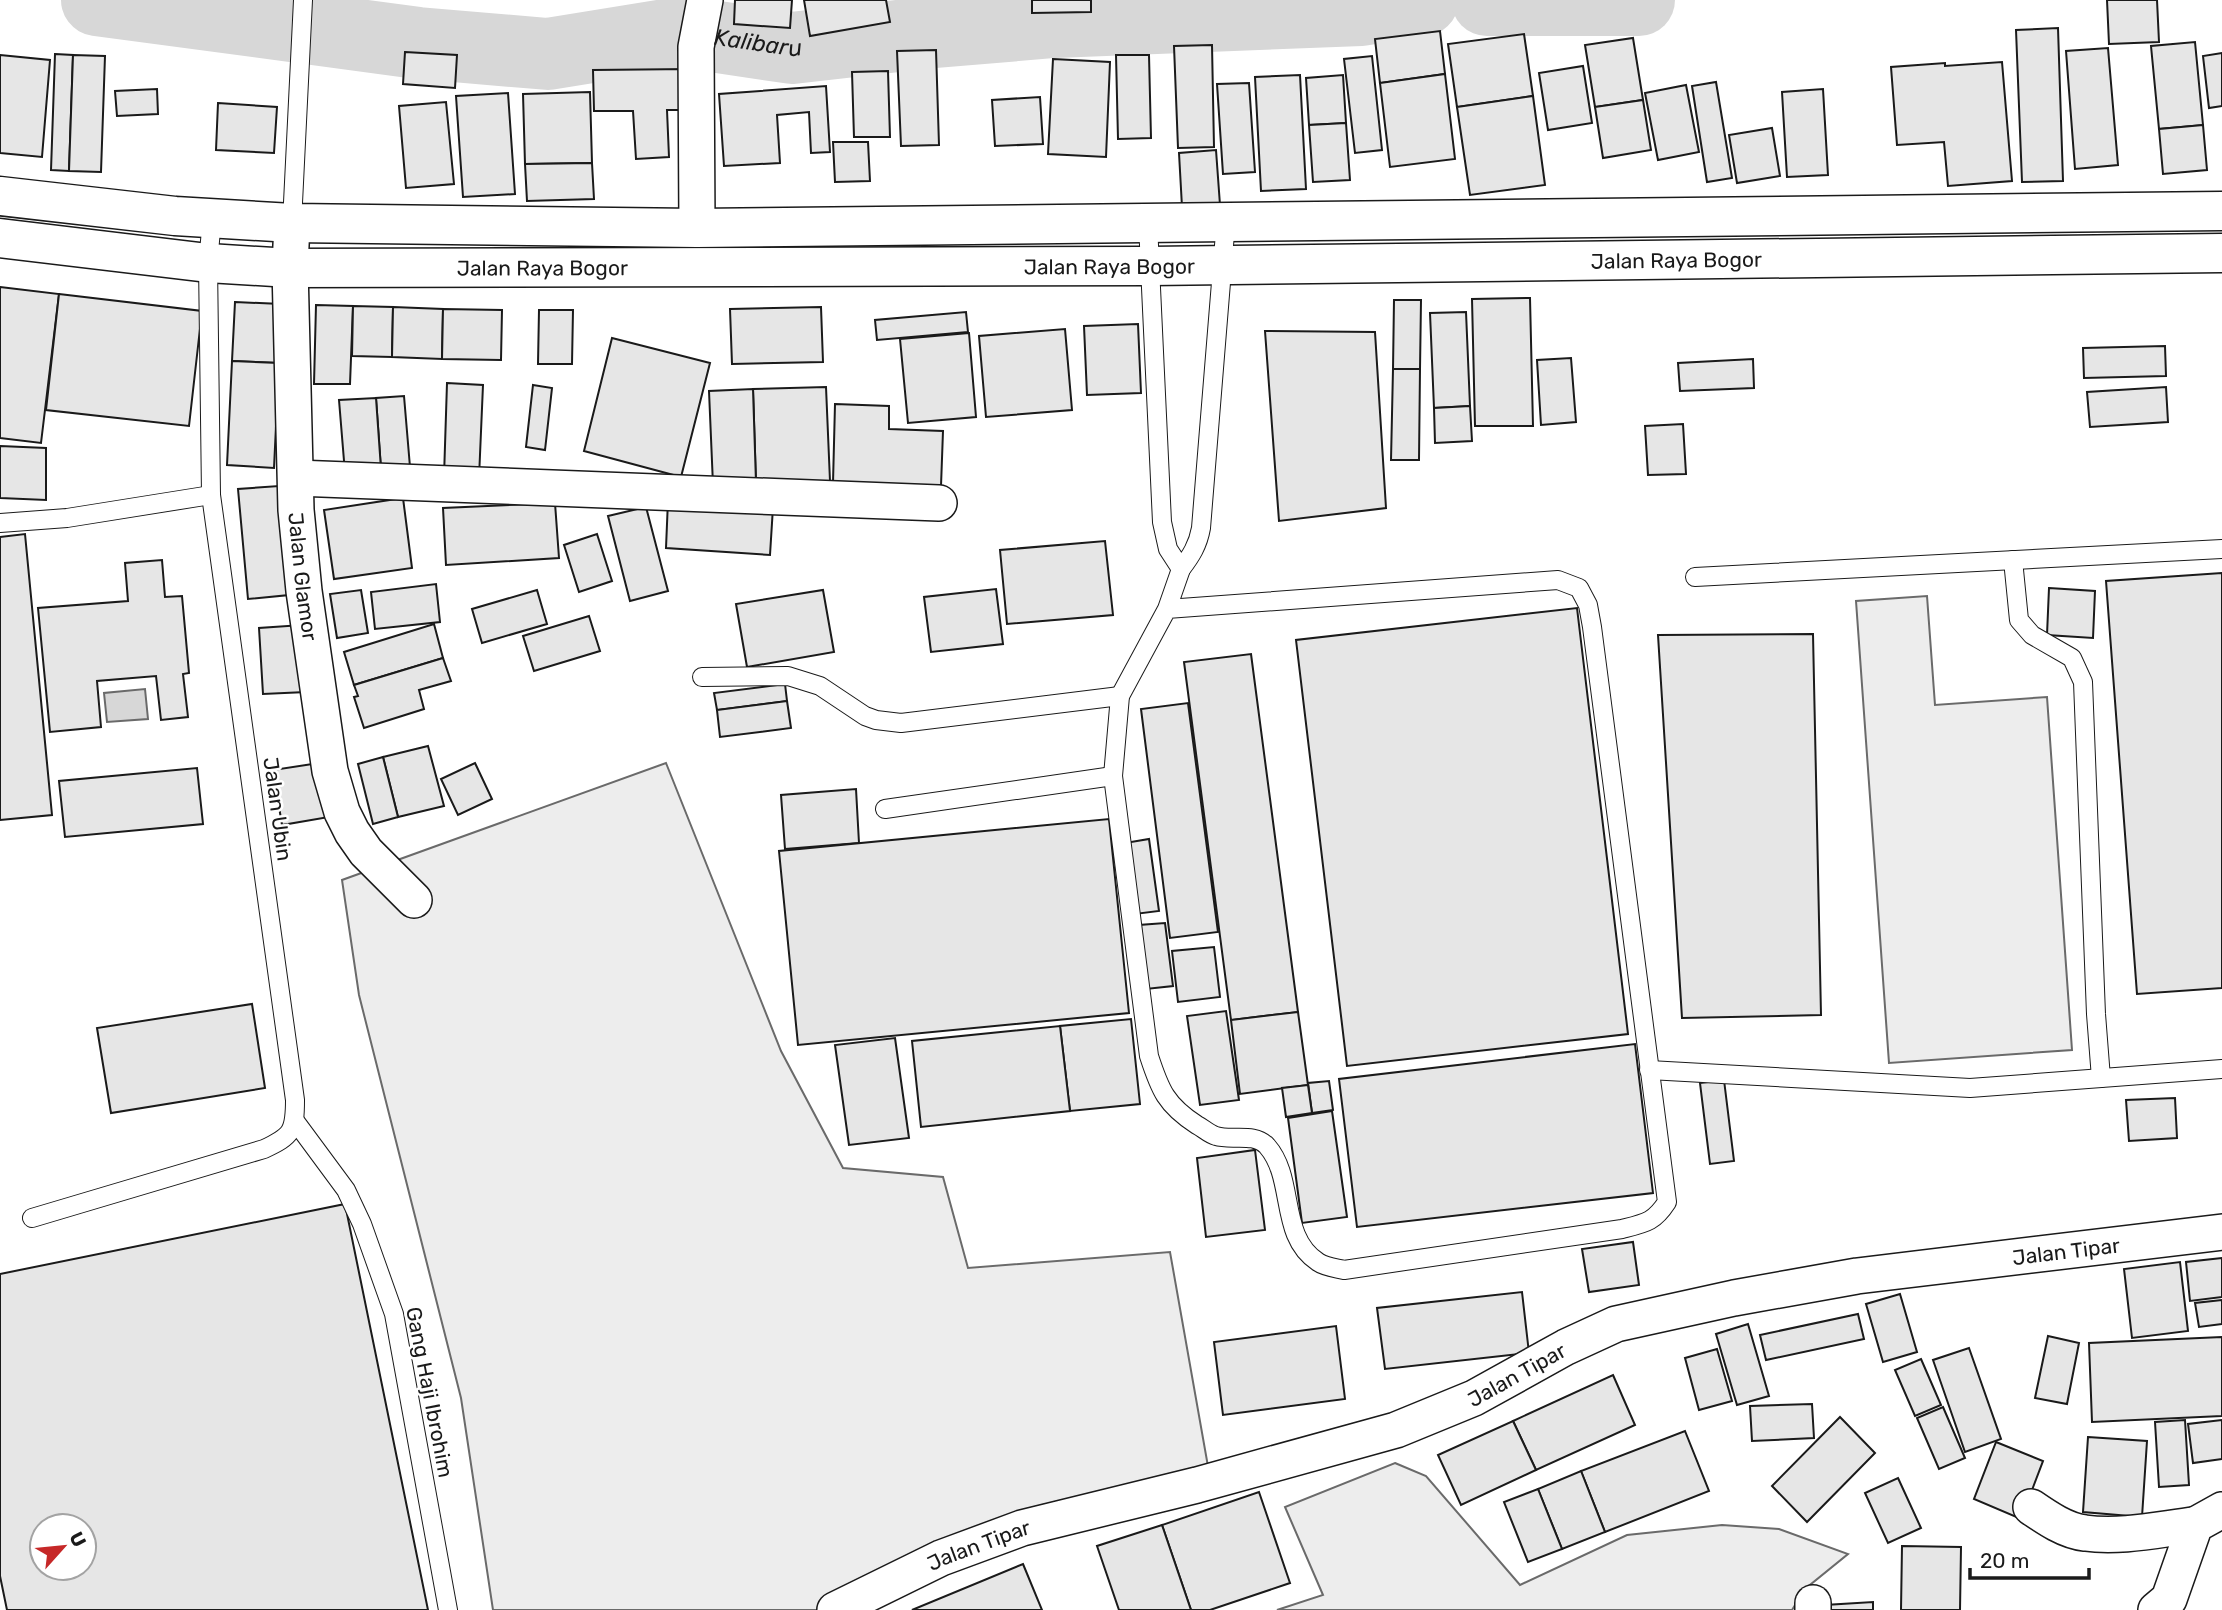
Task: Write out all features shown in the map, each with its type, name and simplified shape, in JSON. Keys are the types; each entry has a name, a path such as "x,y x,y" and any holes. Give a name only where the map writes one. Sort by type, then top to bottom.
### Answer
{"highway":[{"name":"Jalan Raya Bogor","path":"0,196 212,219 292,223 697,228 2222,211"},
{"name":"Jalan Raya Bogor","path":"0,238 208,263 290,268 1150,266 2222,253"}],"street":[{"path":"697,228 696,47 705,0"},
{"name":"Jalan Glamor","path":"292,223 290,268 296,478 304,591 322,722 342,813 366,852 414,900"},
{"path":"296,478 939,503"},
{"name":"Jalan Tipar","path":"835,1610 941,1558 1022,1528 1196,1485 1396,1430 1474,1398 1566,1347 1616,1324 1734,1298 1871,1274 2222,1232"},
{"path":"2031,1507 2055,1522 2084,1533 2124,1533 2209,1517"},
{"path":"2156,1610 2169,1599 2209,1517"}],"lane":[{"path":"292,223 303,0"},
{"name":"Jalan Ubin","path":"212,219 208,263 211,495 293,1087 295,1122"},
{"path":"1167,608 1558,580 1579,588 1588,605 1592,627 1668,1202 1658,1216 1648,1223 1622,1229 1344,1270 1320,1264 1293,1231 1278,1165 1265,1144 1258,1140 1215,1136 1174,1108 1164,1096 1149,1056 1113,776 1121,696 1167,608 1181,569 1199,539 1226,221"},
{"path":"1148,224 1162,522 1168,549 1181,569"},
{"path":"0,523 67,518 211,495"},
{"path":"1695,577 2222,549"},
{"path":"2013,560 2020,621 2032,635 2072,658 2083,682 2101,1079"},
{"path":"702,677 788,676 820,686 865,716 901,723 1121,696"},
{"path":"885,809 1113,776"},
{"path":"1649,1070 1970,1088 2222,1069"},
{"path":"32,1218 264,1149 285,1139 295,1122"},
{"name":"Gang Haji Ibrohim","path":"295,1122 346,1190 362,1224 394,1314 448,1610"}],"shaded area":[{"path":"1927,596 1935,705 2047,697 2072,1050 1889,1063 1856,601"},
{"path":"145,689 148,719 107,722 104,693"},
{"path":"666,763 781,1051 843,1168 943,1177 968,1268 1170,1252 1209,1472 833,1610 493,1610 461,1398 359,995 342,880"},
{"path":"1395,1463 1426,1476 1520,1585 1627,1535 1722,1525 1779,1529 1848,1554 1805,1589 1792,1610 1277,1610 1323,1595 1285,1507"}],"building":[{"path":"735,0 792,0 790,28 734,24"},
{"path":"804,0 886,0 890,22 810,36"},
{"path":"1032,0 1091,0 1091,12 1032,13"},
{"path":"2107,0 2157,0 2159,42 2109,44"},
{"path":"2058,28 2063,181 2022,182 2016,30"},
{"path":"1440,31 1445,74 1380,83 1375,39"},
{"path":"1524,34 1533,96 1457,107 1448,44"},
{"path":"1633,38 1643,100 1595,107 1585,45"},
{"path":"2195,42 2203,125 2159,129 2151,46"},
{"path":"1212,45 1214,147 1178,148 1174,46"},
{"path":"2108,48 2118,165 2075,169 2066,51"},
{"path":"936,50 939,145 901,146 897,51"},
{"path":"405,52 457,55 455,88 403,84"},
{"path":"2222,53 2222,106 2209,108 2203,56"},
{"path":"55,54 73,55 69,171 51,170"},
{"path":"0,55 50,60 42,157 0,153"},
{"path":"73,55 105,56 101,172 69,171"},
{"path":"1116,55 1149,55 1151,138 1118,139"},
{"path":"1372,56 1382,150 1355,153 1344,59"},
{"path":"1053,59 1110,62 1106,157 1048,154"},
{"path":"2002,62 2012,181 1948,186 1944,142 1897,145 1891,67"},
{"path":"1583,66 1592,123 1548,130 1539,73"},
{"path":"690,69 691,110 667,110 669,157 636,159 633,111 594,111 593,70"},
{"path":"888,71 890,137 854,137 852,72"},
{"path":"1445,74 1455,159 1390,167 1380,83"},
{"path":"1300,75 1306,189 1261,191 1255,77"},
{"path":"1343,75 1346,123 1309,125 1306,78"},
{"path":"1716,82 1732,178 1707,182 1692,86"},
{"path":"1249,83 1255,172 1223,174 1217,84"},
{"path":"1686,85 1699,152 1658,160 1645,93"},
{"path":"826,86 830,152 811,153 809,112 777,115 780,163 724,166 719,94"},
{"path":"157,89 158,114 117,116 115,91"},
{"path":"1823,89 1828,175 1787,177 1782,92"},
{"path":"590,92 592,163 525,164 523,94"},
{"path":"508,93 515,194 463,197 456,96"},
{"path":"1533,96 1545,185 1470,195 1457,107"},
{"path":"1040,97 1043,144 995,146 992,100"},
{"path":"1643,100 1651,150 1603,158 1595,107"},
{"path":"446,102 454,184 406,188 399,106"},
{"path":"218,103 277,107 274,153 216,150"},
{"path":"1346,123 1350,180 1313,182 1309,125"},
{"path":"2203,125 2207,170 2163,174 2159,129"},
{"path":"1772,128 1780,176 1737,183 1729,135"},
{"path":"833,142 868,142 870,181 835,182"},
{"path":"1216,150 1220,205 1182,207 1179,153"},
{"path":"592,163 594,199 527,201 525,164"},
{"path":"0,287 59,294 41,443 0,438"},
{"path":"59,294 202,311 189,426 46,410"},
{"path":"1530,298 1533,426 1475,426 1472,299"},
{"path":"1394,300 1421,300 1420,369 1393,369"},
{"path":"235,302 281,304 279,363 232,361"},
{"path":"316,305 353,306 350,384 314,384"},
{"path":"353,306 393,307 392,357 352,356"},
{"path":"393,307 443,309 442,359 392,357"},
{"path":"821,307 823,362 732,364 730,309"},
{"path":"443,309 502,310 501,360 442,359"},
{"path":"539,310 573,310 572,364 538,364"},
{"path":"966,312 968,332 877,340 875,320"},
{"path":"1466,312 1470,406 1434,408 1430,313"},
{"path":"1138,324 1141,393 1087,395 1084,326"},
{"path":"1065,329 1072,410 986,417 979,336"},
{"path":"1265,331 1375,332 1386,508 1279,521"},
{"path":"969,333 976,417 908,423 900,339"},
{"path":"612,338 710,363 681,477 584,451"},
{"path":"2165,346 2166,376 2084,378 2083,348"},
{"path":"1571,358 1576,422 1541,425 1537,360"},
{"path":"1753,359 1754,388 1680,391 1678,363"},
{"path":"232,361 279,363 274,468 227,465"},
{"path":"1393,369 1420,369 1419,460 1391,460"},
{"path":"447,383 483,385 479,478 444,477"},
{"path":"533,385 552,388 545,450 526,447"},
{"path":"826,387 830,481 756,483 753,389"},
{"path":"2166,387 2168,422 2090,427 2087,392"},
{"path":"753,389 756,483 713,485 709,391"},
{"path":"404,396 410,467 381,469 376,398"},
{"path":"376,398 381,469 345,473 339,400"},
{"path":"835,404 889,406 889,429 943,431 941,486 833,483"},
{"path":"1470,406 1472,441 1435,443 1434,408"},
{"path":"1683,424 1686,474 1648,475 1645,426"},
{"path":"0,446 46,448 46,500 0,498"},
{"path":"279,486 289,595 248,599 238,489"},
{"path":"403,498 412,568 334,579 324,510"},
{"path":"668,500 773,507 770,555 666,548"},
{"path":"555,503 559,558 446,565 443,508"},
{"path":"646,507 668,591 630,601 608,516"},
{"path":"25,534 52,815 0,820 0,537"},
{"path":"597,534 612,581 579,592 564,545"},
{"path":"1105,541 1113,615 1007,624 1000,550"},
{"path":"162,560 165,597 182,596 189,673 183,674 188,717 161,720 156,676 97,681 101,727 50,732 38,608 128,601 125,563"},
{"path":"2222,573 2222,988 2137,994 2106,581"},
{"path":"436,584 440,622 375,629 371,592"},
{"path":"2049,588 2095,591 2093,638 2047,635"},
{"path":"996,589 1003,644 931,652 924,597"},
{"path":"361,590 368,633 337,638 330,594"},
{"path":"537,590 547,624 482,643 472,609"},
{"path":"823,590 834,652 747,667 736,604"},
{"path":"1577,608 1628,1034 1347,1066 1296,640"},
{"path":"589,616 600,651 534,671 523,636"},
{"path":"434,624 443,658 354,685 344,652"},
{"path":"302,625 306,692 263,694 259,628"},
{"path":"1813,634 1821,1015 1682,1018 1658,635"},
{"path":"1251,654 1298,1012 1231,1020 1184,662"},
{"path":"443,658 451,681 419,690 424,709 364,728 354,697 358,696 354,685"},
{"path":"785,684 787,701 717,710 714,693"},
{"path":"787,701 791,728 720,737 717,710"},
{"path":"1188,703 1218,932 1170,938 1141,709"},
{"path":"428,746 444,806 398,817 383,757"},
{"path":"383,757 398,817 373,824 358,764"},
{"path":"319,763 329,817 282,825 273,770"},
{"path":"475,763 492,799 458,815 441,779"},
{"path":"197,768 203,824 65,837 59,781"},
{"path":"856,789 859,843 785,849 781,795"},
{"path":"1109,819 1129,1013 798,1045 779,851"},
{"path":"1149,839 1159,911 1135,914 1125,843"},
{"path":"1165,923 1173,986 1146,989 1139,925"},
{"path":"1214,947 1220,997 1178,1002 1172,951"},
{"path":"252,1004 265,1088 111,1113 97,1028"},
{"path":"1226,1011 1239,1100 1200,1105 1187,1016"},
{"path":"1298,1012 1308,1085 1240,1094 1231,1020"},
{"path":"1131,1019 1140,1104 1070,1111 1060,1026"},
{"path":"1060,1026 1070,1111 921,1127 912,1041"},
{"path":"895,1038 909,1138 849,1145 835,1045"},
{"path":"1635,1044 1653,1193 1357,1227 1339,1079"},
{"path":"1724,1080 1734,1161 1710,1164 1700,1083"},
{"path":"1329,1081 1333,1110 1312,1113 1308,1083"},
{"path":"1308,1085 1312,1113 1286,1117 1282,1088"},
{"path":"2175,1098 2177,1138 2129,1141 2126,1100"},
{"path":"1332,1111 1347,1217 1302,1223 1288,1118"},
{"path":"1255,1150 1265,1230 1206,1237 1197,1158"},
{"path":"345,1204 428,1610 7,1610 0,1576 0,1274"},
{"path":"1633,1242 1639,1285 1589,1292 1582,1249"},
{"path":"2222,1258 2222,1297 2190,1301 2186,1262"},
{"path":"2180,1262 2188,1331 2132,1338 2124,1269"},
{"path":"1522,1292 1529,1353 1385,1369 1377,1308"},
{"path":"1900,1294 1917,1352 1883,1362 1866,1304"},
{"path":"2222,1300 2222,1324 2199,1327 2195,1303"},
{"path":"1858,1314 1864,1339 1766,1360 1760,1335"},
{"path":"1748,1324 1769,1396 1737,1405 1716,1334"},
{"path":"1336,1326 1345,1399 1223,1415 1214,1342"},
{"path":"2048,1336 2079,1343 2067,1404 2035,1398"},
{"path":"2222,1337 2222,1416 2092,1422 2089,1343"},
{"path":"1969,1348 2001,1439 1965,1452 1933,1360"},
{"path":"1717,1349 1732,1401 1699,1410 1685,1358"},
{"path":"1921,1359 1941,1405 1915,1416 1895,1370"},
{"path":"1613,1375 1635,1425 1536,1470 1513,1421"},
{"path":"1812,1404 1814,1438 1752,1441 1750,1406"},
{"path":"1943,1407 1965,1458 1939,1469 1917,1418"},
{"path":"1840,1417 1875,1453 1807,1522 1772,1486"},
{"path":"2185,1420 2189,1485 2159,1487 2155,1422"},
{"path":"2222,1420 2222,1459 2193,1463 2188,1424"},
{"path":"1513,1421 1536,1470 1461,1505 1438,1455"},
{"path":"1685,1431 1709,1491 1605,1532 1581,1471"},
{"path":"2088,1437 2147,1441 2142,1517 2083,1512"},
{"path":"1996,1442 2043,1461 2021,1519 1974,1499"},
{"path":"1581,1471 1605,1532 1562,1549 1538,1489"},
{"path":"1898,1478 1921,1528 1888,1543 1865,1493"},
{"path":"1538,1489 1562,1549 1528,1562 1504,1502"},
{"path":"1259,1492 1290,1583 1210,1610 1191,1610 1162,1525"},
{"path":"1162,1525 1191,1610 1119,1610 1097,1546"},
{"path":"1902,1546 1961,1547 1960,1610 1901,1610"},
{"path":"1023,1564 1042,1610 912,1610"},
{"path":"1873,1602 1873,1610 1826,1610 1825,1605"}],"waterway":[{"name":"Kalibaru","path":"97,0 418,43 548,54 684,32 792,48 1054,22 1361,10 1423,0"},
{"name":"Kalibaru","path":"1487,0 1639,0"}]}
